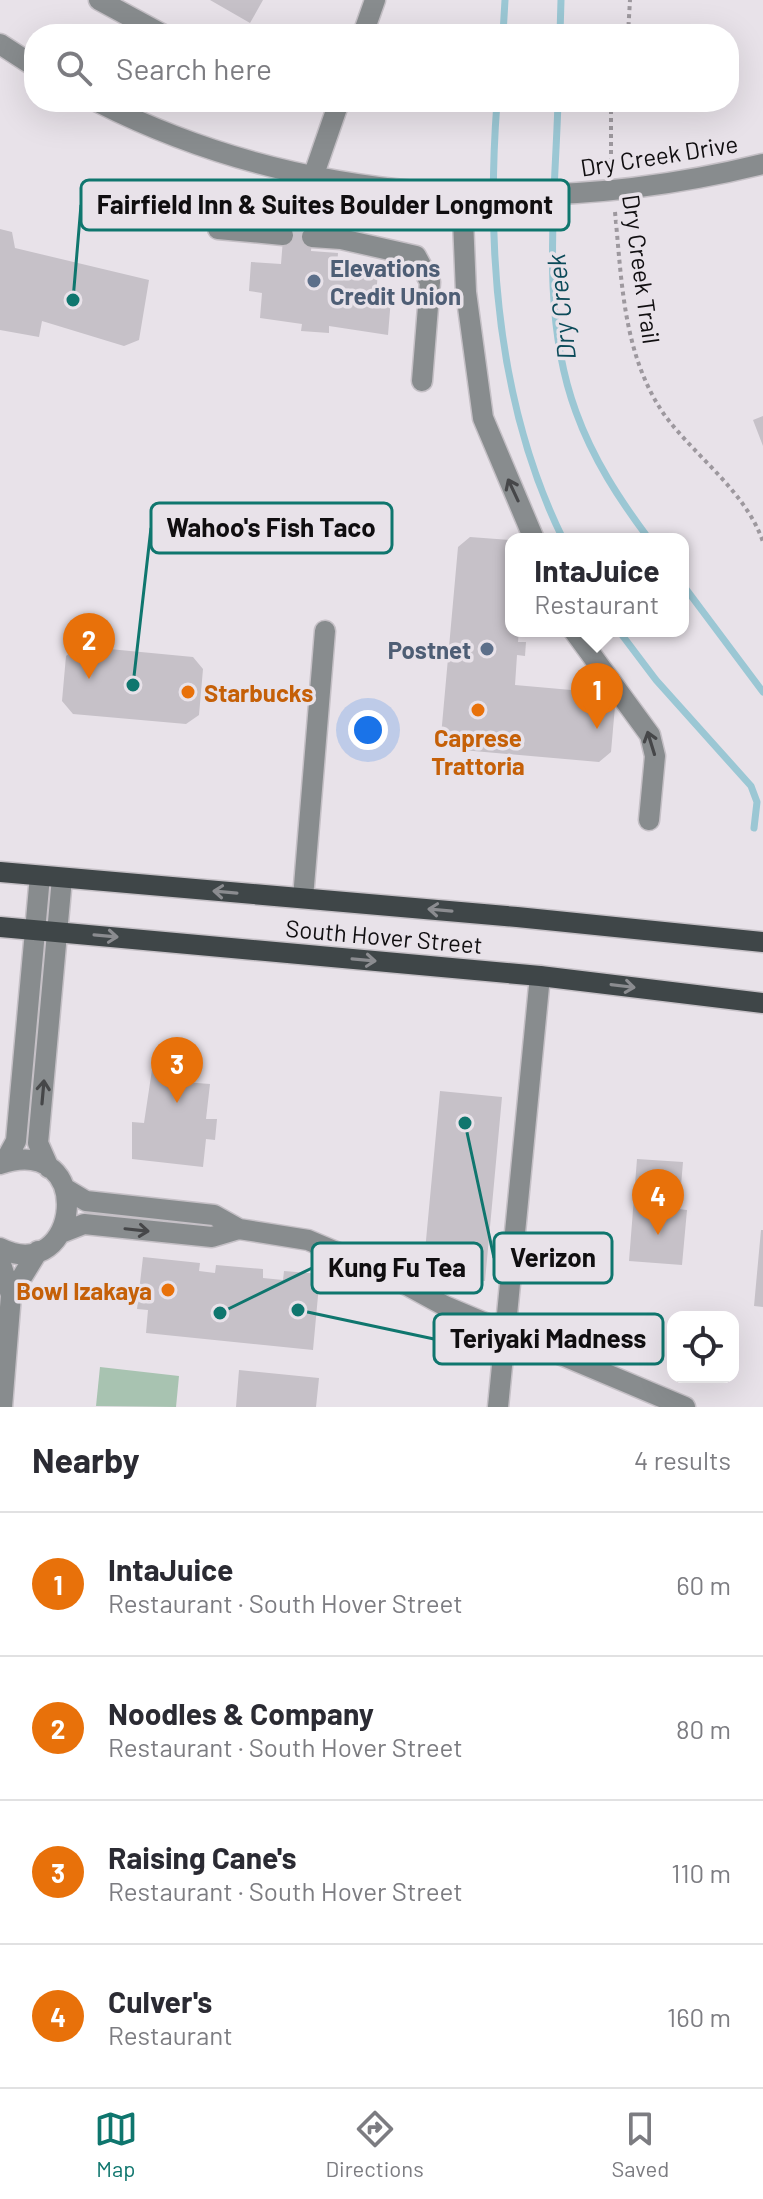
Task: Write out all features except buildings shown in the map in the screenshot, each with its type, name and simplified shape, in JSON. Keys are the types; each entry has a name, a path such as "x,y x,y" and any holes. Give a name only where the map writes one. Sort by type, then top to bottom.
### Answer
{"main road":[{"name":"South Hover Street","path":"0,872 763,942"},
{"name":"South Hover Street","path":"0,927 540,976 763,1003"}],"street":[{"path":"99,0 143,24"},
{"path":"367,24 375,0"},
{"path":"0,44 24,60"},
{"name":"Dry Creek Drive","path":"120,112 167,134 226,153 359,184 462,195 536,198 576,195 763,164"},
{"path":"314,174 336,112"},
{"path":"462,195 469,321 481,405 491,441 531,533"},
{"path":"218,229 283,235"},
{"path":"312,237 341,239 416,256 430,282 422,381"},
{"path":"303,898 325,631"},
{"path":"578,637 650,735 655,756 649,820"},
{"path":"2,1164 16,1141 40,876"},
{"path":"62,878 38,1143 49,1168 66,1189 86,1201 214,1215 239,1229 308,1240 379,1270 445,1306 685,1407"},
{"path":"498,1407 540,976"},
{"path":"2,1164 30,1159 49,1168"},
{"path":"61,1233 68,1219 66,1189"},
{"path":"11,1295 38,1251 61,1233 84,1224 212,1237 239,1229"},
{"path":"0,1248 23,1254 38,1251"},
{"path":"0,1261 11,1295 2,1407"}],"path":[{"path":"629,24 630,0"},
{"name":"Dry Creek Trail","path":"611,112 613,190 628,325 643,376 667,418 738,499 763,542"}],"green space":[{"path":"100,1367 179,1376 176,1407 96,1406"}],"waterway":[{"path":"504,24 505,0"},
{"name":"Dry Creek","path":"560,24 561,0"},
{"path":"496,112 493,213 501,325 523,435 560,533"},
{"name":"Dry Creek","path":"558,112 552,258 558,337 565,375 576,412 599,462 645,533"},
{"name":"Dry Creek","path":"689,593 763,692"},
{"path":"624,637 656,680 751,786 757,802 754,828"}],"place":[{"name":"Elevations Credit Union","path":"314,281"},
{"name":"Fairfield Inn & Suites Boulder Longmont","path":"73,300"},
{"name":"Postnet","path":"487,649"},
{"name":"Noodles & Company","path":"89,679"},
{"name":"Wahoo's Fish Taco","path":"133,685"},
{"name":"Starbucks","path":"188,692"},
{"name":"Caprese Trattoria","path":"478,710"},
{"name":"IntaJuice","path":"597,729"},
{"name":"Raising Cane's","path":"177,1103"},
{"name":"Verizon","path":"465,1123"},
{"name":"Culver's","path":"658,1235"},
{"name":"Bowl Izakaya","path":"168,1290"},
{"name":"Teriyaki Madness","path":"298,1310"},
{"name":"Kung Fu Tea","path":"220,1313"}]}
